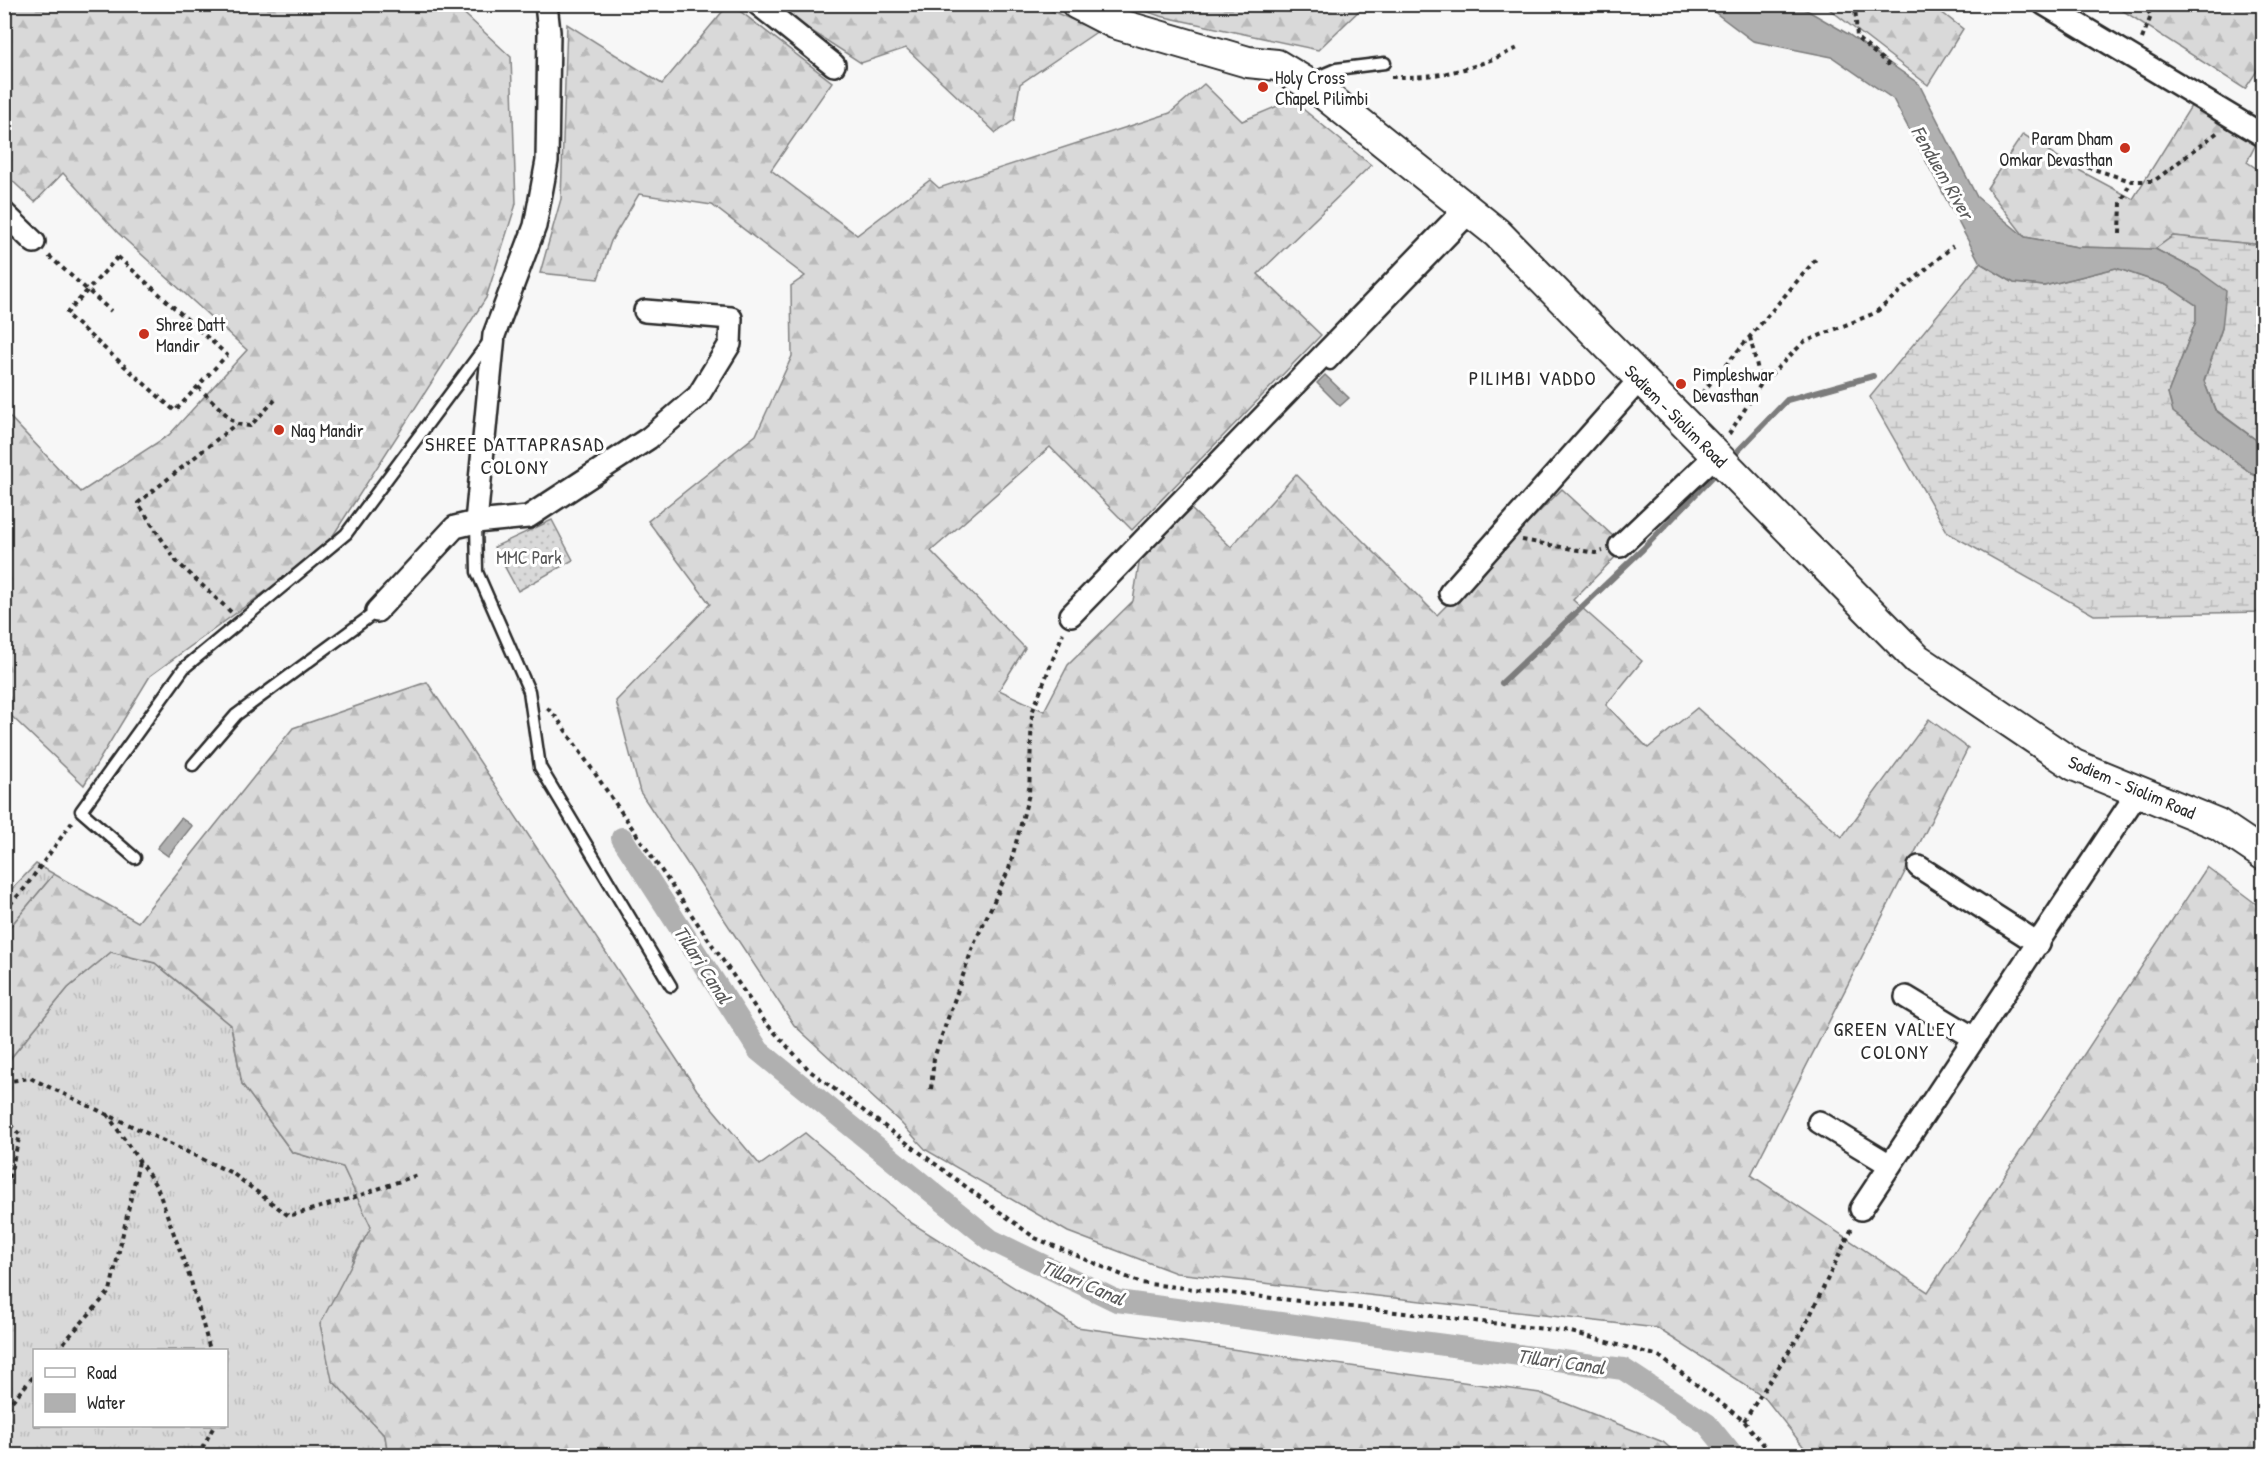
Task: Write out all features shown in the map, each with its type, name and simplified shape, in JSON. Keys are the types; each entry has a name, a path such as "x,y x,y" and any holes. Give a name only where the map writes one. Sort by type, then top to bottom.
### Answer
{"main road":[{"name":"Sodiem - Siolim Road","path":"1077,4 1114,23 1248,62 1277,65 1322,93 1469,213 1497,233 1917,659 2074,765 2218,824 2264,855"}],"street":[{"path":"476,522 483,476 494,335 535,226 547,160 549,32 546,4"},
{"path":"758,4 834,64"},
{"path":"2044,4 2264,136"},
{"path":"4,213 34,242"},
{"path":"1071,615 1469,213"},
{"path":"377,610 455,527 476,522 528,517 649,438 698,396 730,344 731,318 645,311"},
{"path":"1450,594 1640,379"},
{"path":"1620,546 1716,455"},
{"path":"1861,1209 2138,792"},
{"path":"1919,867 2038,944"},
{"path":"1906,997 1974,1038"},
{"path":"1819,1122 1890,1165"}],"lane":[{"path":"1306,82 1336,69 1385,63"},
{"path":"1330,364 1469,213"},
{"path":"135,858 81,811 184,668 346,534 494,335"},
{"path":"476,522 477,572 529,691 540,767 671,986"},
{"path":"193,765 236,716 377,610"}],"path":[{"path":"1856,4 1857,38 1889,65"},
{"path":"2135,60 2151,16 2144,4"},
{"path":"1382,77 1429,78 1482,65 1520,47"},
{"path":"2087,167 2131,181 2154,181 2234,120"},
{"path":"2120,234 2121,203 2131,181"},
{"path":"34,242 111,311"},
{"path":"1716,455 1761,384 1804,342 1875,313 1953,246"},
{"path":"118,257 227,355 198,387 175,411 66,314 118,257"},
{"path":"1679,419 1816,260"},
{"path":"1750,337 1761,384"},
{"path":"198,387 236,424 250,426 275,400"},
{"path":"236,424 138,503 176,561 240,621"},
{"path":"1500,537 1594,553 1620,546"},
{"path":"931,1089 938,1048 974,944 1009,869 1029,794 1032,713 1052,656 1071,615"},
{"path":"529,691 557,718 765,1023 810,1071 1035,1238 1141,1283 1570,1332 1659,1356 1744,1421 1773,1455"},
{"path":"4,911 24,889 81,811"},
{"path":"4,1082 30,1078 232,1173 289,1216 352,1198 417,1175"},
{"path":"106,1114 157,1187 191,1281 210,1349"},
{"path":"4,1118 20,1135 4,1197"},
{"path":"58,1349 110,1291 139,1162"},
{"path":"1744,1421 1805,1326 1861,1209"},
{"path":"4,1417 12,1401 33,1377"},
{"path":"198,1455 213,1427"}],"green space":[{"path":"5,5 455,5 511,57 516,204 486,298 325,548 150,676 84,785 5,710 4,411 81,492 169,435 247,350 118,233 63,173 35,202 5,174"},
{"path":"728,5 732,5 832,82 771,170 857,235 930,180 939,188 1170,113 1204,84 1242,121 1292,100 1371,165 1258,274 1321,335 1132,530 1050,447 931,551 1025,648 999,690 1044,711 1068,665 1133,601 1140,558 1191,509 1231,547 1296,474 1437,615 1562,489 1625,547 1573,600 1642,661 1606,705 1648,748 1697,708 1842,837 1929,719 1968,748 1751,1175 1928,1292 2207,867 2263,909 2263,1455 1810,1455 1765,1398 1657,1328 1176,1273 1068,1232 926,1150 901,1123 794,1025 640,792 616,701 710,604 648,521 756,435 792,356 791,286 805,276 712,205 639,194 611,241 598,279 540,273 561,199 567,24 662,84"},
{"path":"779,5 1038,5 1098,31 1020,84 1014,120 996,133 906,48 861,63 784,13"},
{"path":"1128,5 1365,5 1318,50 1160,16"},
{"path":"1824,5 1932,5 1963,29 1928,85"},
{"path":"2114,5 2263,5 2263,62 2245,89"},
{"path":"2191,106 2256,144 2247,162 2263,173 2263,245 2173,236 2155,249 2077,247 2025,237 1987,188 2023,134 2075,168 2133,199"},
{"path":"2173,236 2263,245 2263,445 2215,409 2204,381 2222,328 2198,271 2155,249"},
{"path":"1980,263 2014,283 2044,286 2116,268 2166,285 2196,305 2196,321 2168,393 2252,474 2263,478 2263,612 2094,615 1948,533 1870,397"},
{"name":"MMC Park","path":"552,520 573,560 518,591 494,547"},
{"path":"427,682 697,1090 760,1165 805,1133 910,1222 1077,1327 1540,1393 1663,1442 1678,1455 388,1455 385,1436 332,1380 320,1324 371,1227 343,1167 292,1152 242,1084 231,1025 155,963 111,952 68,988 5,1065 5,933 54,874 138,922 293,728"},
{"path":"36,864 54,874 5,933 5,896"},
{"path":"111,952 155,963 231,1026 242,1084 292,1152 343,1167 372,1227 353,1258 332,1380 385,1436 388,1455 5,1456 5,1065 68,988"}],"water":[{"name":"Fenduem River","path":"1705,5 1798,5 1848,34 1919,84 1977,197 2025,237 2077,247 2155,249 2198,271 2226,291 2222,328 2204,381 2215,410 2263,445 2263,478 2252,474 2173,412 2168,393 2196,321 2196,305 2166,285 2116,268 2044,286 2014,283 1980,263 1893,99 1832,57 1753,41"},
{"path":"1325,375 1349,398 1340,406 1317,383"},
{"path":"181,818 192,826 168,856 157,848"}],"waterway":[{"path":"1731,458 1787,400 1873,376"},
{"path":"1502,683 1643,549 1719,470"},
{"name":"Tillari Canal","path":"622,838 759,1051 991,1240 1117,1301 1623,1369 1707,1424 1733,1456"}],"place":[{"name":"Holy Cross Chapel Pilimbi","path":"1263,87"},
{"name":"Param Dham Omkar Devasthan","path":"2125,148"},
{"name":"Shree Datt Mandir","path":"144,334"},
{"name":"Pimpleshwar Devasthan","path":"1681,384"},
{"name":"Nag Mandir","path":"279,430"}],"district":[{"name":"PILIMBI VADDO","path":"1533,377"},
{"name":"SHREE DATTAPRASAD COLONY","path":"515,454"},
{"name":"GREEN VALLEY COLONY","path":"1895,1040"}]}
